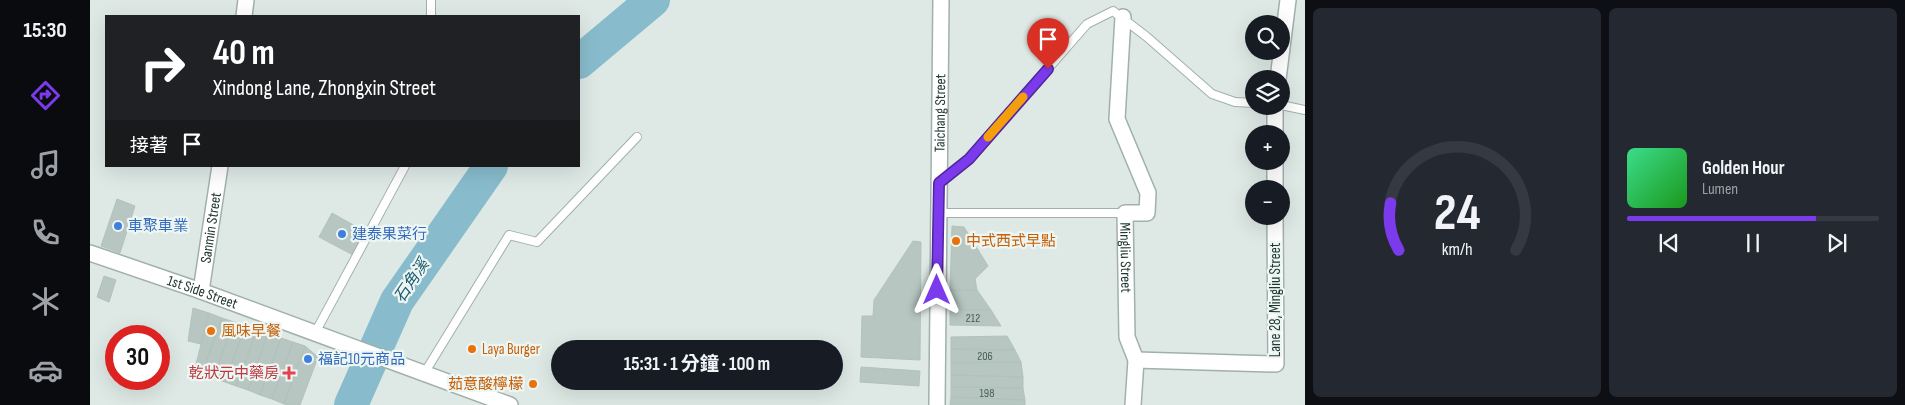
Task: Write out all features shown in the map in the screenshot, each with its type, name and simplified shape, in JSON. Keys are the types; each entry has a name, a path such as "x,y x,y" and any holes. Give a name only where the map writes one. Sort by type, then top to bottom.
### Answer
{"street":[{"path":"244,15 246,0"},
{"name":"Taichang Street","path":"937,405 941,0"},
{"path":"1279,70 1288,0"},
{"name":"Mingliu Street","path":"1123,17 1117,119 1148,193 1147,212 1125,213 1127,337 1136,360 1133,405"},
{"name":"Sanmin Street","path":"201,291 220,167"},
{"name":"Lane 28, Mingliu Street","path":"1136,360 1276,364 1276,225"},
{"name":"1st Side Street","path":"90,253 425,372 510,405"}],"lane":[{"path":"431,0 431,15"},
{"path":"939,183 969,159 1087,24 1114,11 1212,94 1234,102 1245,103"},
{"path":"1290,107 1305,110"},
{"path":"425,372 509,235 537,242 636,137"},
{"path":"315,333 404,167"},
{"path":"938,213 1125,213"}],"building":[{"name":"車聚車業","path":"117,199 135,206 120,253 101,246"},
{"name":"建泰果菜行","path":"332,213 364,231 353,255 319,237"},
{"path":"952,226 964,227 988,266 975,279 977,290 950,290"},
{"path":"913,241 921,242 920,360 861,357 862,316 873,316 874,300"},
{"path":"104,276 116,280 109,302 97,297"},
{"path":"950,290 977,290 991,310 950,310"},
{"path":"193,308 209,313 201,344 188,341"},
{"path":"950,310 991,310 1001,326 950,325"},
{"name":"風味早餐","path":"209,313 222,318 202,374 194,372"},
{"path":"222,318 234,322 213,378 202,374"},
{"path":"234,322 245,326 225,382 213,378"},
{"path":"245,326 257,330 236,386 225,382"},
{"path":"257,330 268,334 248,390 236,386"},
{"path":"268,334 281,338 260,395 248,390"},
{"path":"1007,336 1015,350 951,349 951,337"},
{"path":"281,338 293,342 272,399 260,395"},
{"name":"乾狀元中藥房","path":"293,342 305,346 284,404 272,399"},
{"path":"305,346 318,357 300,405 284,404"},
{"path":"951,349 1015,350 1021,362 951,363"},
{"path":"1021,362 1023,377 951,375 951,363"},
{"path":"861,367 920,371 919,386 860,382"},
{"path":"951,375 1023,377 1023,388 951,387"},
{"path":"951,387 1023,388 1025,400 951,397"},
{"path":"951,397 1025,400 1025,405 950,405"}],"waterway":[{"name":"石角溪","path":"580,61 653,0"},
{"name":"石角溪","path":"351,405 397,301 490,167"}],"slow traffic":[{"path":"988,137 1023,97"}],"place":[{"name":"車聚車業","path":"118,226"},
{"name":"建泰果菜行","path":"342,234"},
{"name":"中式西式早點","path":"956,241"},
{"name":"風味早餐","path":"211,331"},
{"name":"Laya Burger","path":"472,349"},
{"name":"福記10元商品","path":"308,359"},
{"name":"乾狀元中藥房","path":"289,373"},
{"name":"茹意酸檸檬","path":"533,384"}],"route":[{"path":"937,290 939,183 969,159 1048,69"}]}
